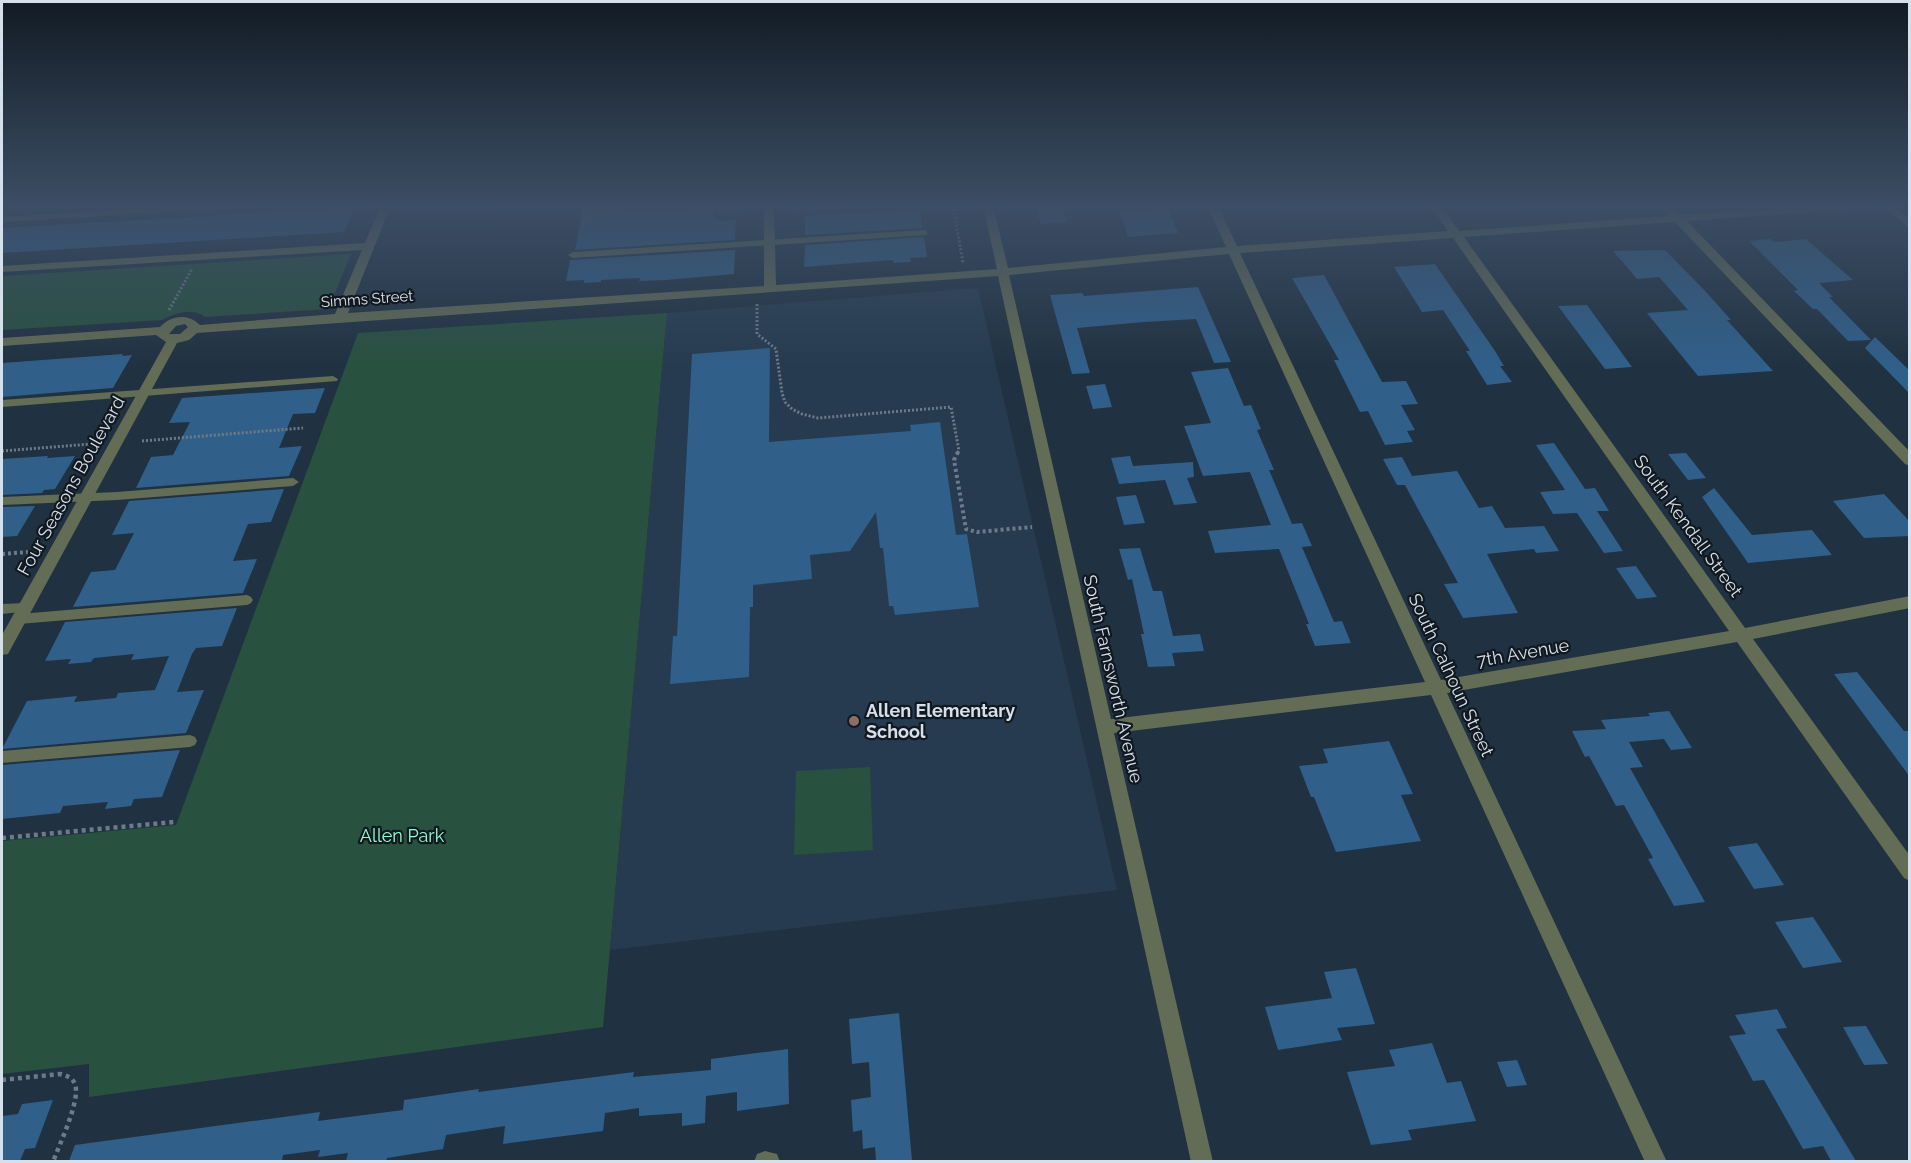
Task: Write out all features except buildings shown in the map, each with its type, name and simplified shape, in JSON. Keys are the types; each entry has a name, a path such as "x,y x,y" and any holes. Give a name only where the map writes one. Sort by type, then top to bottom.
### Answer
{"street":[{"path":"2,269 158,259"},
{"path":"340,317 364,259"},
{"path":"769,259 770,290"},
{"name":"South Farnsworth Avenue","path":"999,259 1202,1161"},
{"name":"Simms Street","path":"2,342 185,337 194,329 340,317 770,290 1136,259"},
{"name":"South Calhoun Street","path":"1237,259 1656,1161"},
{"name":"South Kendall Street","path":"1473,259 1910,872"},
{"path":"1717,259 1910,461"},
{"name":"Four Seasons Boulevard","path":"2,649 142,393 168,336"},
{"name":"7th Avenue","path":"1104,727 1435,688 1742,635 1910,602"}],"lane":[{"path":"2,404 333,379"},
{"path":"2,501 293,482"},
{"path":"2,609 22,613 247,600"},
{"path":"2,757 190,741"}],"path":[{"path":"963,270 964,259"},
{"path":"166,314 194,266"},
{"path":"757,304 757,334 776,349 779,386 783,398 791,408 804,416 818,418 951,406 959,451 954,460 966,529 977,532 1032,527"},
{"path":"142,441 303,428"},
{"path":"2,451 91,444"},
{"path":"2,554 28,552"},
{"path":"2,838 174,822"},
{"path":"2,1080 60,1074 69,1076 75,1083 77,1096 53,1161"}],"shaded area":[{"name":"Allen Elementary School","path":"978,288 1117,890 610,950 667,313"}],"green space":[{"path":"267,259 349,259 328,309 205,317 190,312 178,313 162,320 2,330 2,276"},
{"name":"Allen Park","path":"667,313 603,1027 89,1097 89,1064 2,1074 2,841 176,825 358,333"},
{"path":"870,767 873,850 794,855 796,771"}],"place":[{"name":"Allen Elementary School","path":"854,721"}]}
